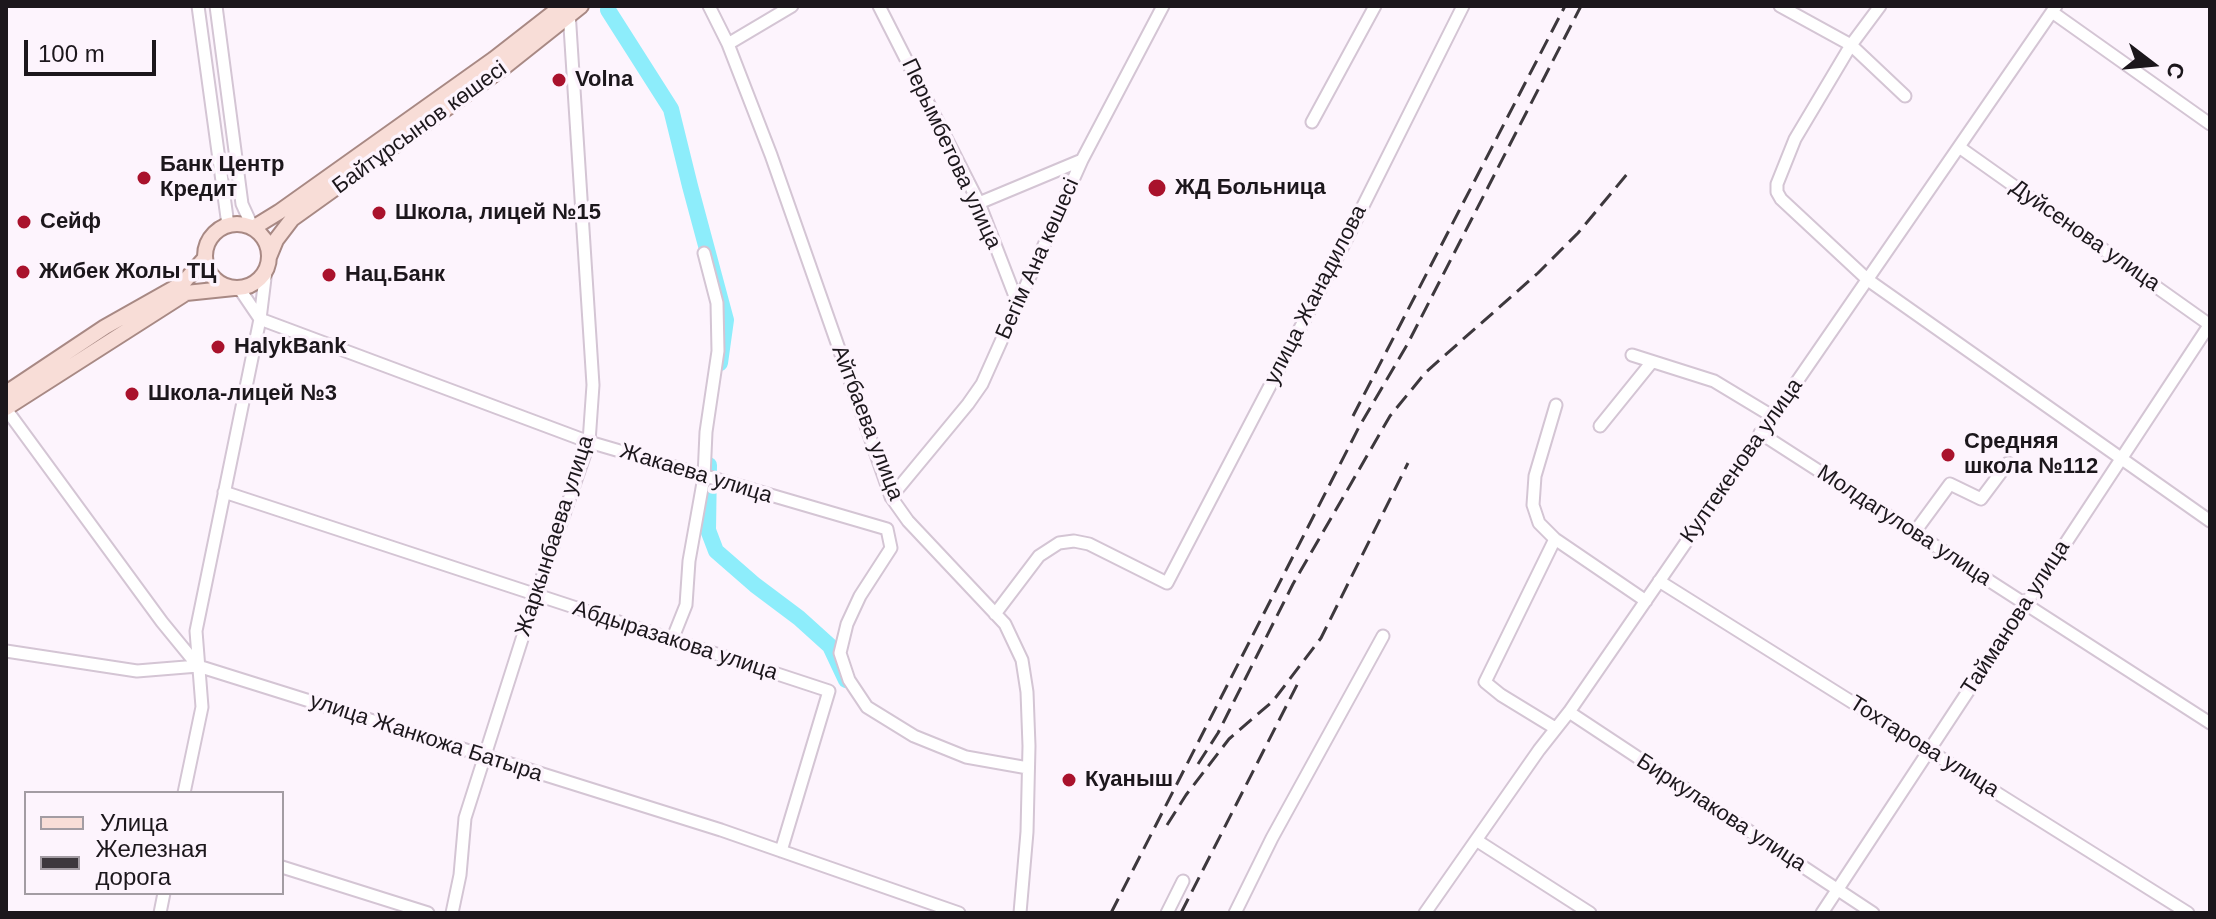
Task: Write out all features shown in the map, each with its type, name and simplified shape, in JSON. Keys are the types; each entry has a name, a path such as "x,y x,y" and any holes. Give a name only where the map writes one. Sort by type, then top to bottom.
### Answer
{"main road":[{"name":"Байтұрсынов көшесі","path":"253,228 570,8"},
{"name":"Байтұрсынов көшесі","path":"267,264 276,240 292,219 503,68 570,8"},
{"path":"6,408 186,293 237,288 259,279 267,264 265,240 253,228 228,225 211,238 205,258 217,281 237,288"},
{"path":"6,393 105,327 183,283 205,258"}],"street":[{"path":"198,6 228,225"},
{"path":"216,6 242,204 253,228"},
{"name":"Айтбаева улица","path":"709,6 728,44 794,217 891,497 908,521 1011,633 1022,660 1028,768 1027,832 1020,913"},
{"path":"728,44 792,6"},
{"name":"Перымбетова улица","path":"879,6 979,203 1018,304"},
{"name":"Бегім Ана көшесі","path":"891,497 982,384 1082,160 1163,6"},
{"path":"1312,122 1375,6"},
{"name":"улица Жанадилова","path":"995,614 1039,556 1059,543 1074,541 1089,544 1167,583 1344,244 1463,6"},
{"path":"1781,6 1851,45 1905,96"},
{"path":"1880,6 1851,45 1795,139 1777,184 1781,199 1868,280 2210,521"},
{"name":"Жаркынбаева улица","path":"452,913 460,875 465,818 536,595 589,442 593,385 570,8"},
{"path":"2054,9 2210,124"},
{"name":"Култекенова улица","path":"1425,913 1569,712 2054,9"},
{"name":"Дуйсенова улица","path":"1959,147 2210,324"},
{"path":"979,203 1082,160"},
{"path":"672,640 686,605 689,561 704,477 706,432 718,351 717,303 704,253"},
{"path":"184,791 202,707 196,631 260,319 267,264"},
{"path":"237,288 260,319"},
{"name":"Жакаева улица","path":"260,319 589,442 887,529"},
{"name":"Тайманова улица","path":"1822,913 2210,324"},
{"path":"1632,355 1714,381 1772,416"},
{"path":"1600,426 1651,363"},
{"path":"1556,405 1535,476 1533,505 1539,523 1555,539 1646,601"},
{"path":"6,408 162,622 198,666"},
{"name":"Молдагулова улица","path":"1760,433 2210,723"},
{"path":"1914,533 1950,484 1981,499 2008,463"},
{"name":"Абдыразакова улица","path":"224,492 829,691 781,851"},
{"path":"900,510 897,521 887,529 891,548 860,596 847,624 840,653 849,680 867,707 914,736 966,757 1028,768"},
{"path":"1555,539 1485,682 1555,728"},
{"name":"Тохтарова улица","path":"1659,581 2188,913"},
{"path":"1235,913 1272,838 1383,636"},
{"path":"6,651 137,671 198,666"},
{"name":"улица Жанкожа Батыра","path":"198,666 721,830 959,913"},
{"name":"Биркулакова улица","path":"1569,712 1873,913"},
{"path":"1476,840 1590,913"},
{"path":"284,868 428,913"},
{"path":"1167,913 1183,881"}],"waterway":[{"path":"608,10 671,109 726,320 720,363"},
{"path":"709,465 708,530 716,551 830,646 846,680"}],"railway":[{"path":"1353,416 1565,6"},
{"path":"1111,913 1359,427 1407,345 1581,6"},
{"path":"1198,764 1218,733 1293,584 1390,416 1426,372 1538,273 1578,233 1628,173"},
{"path":"1167,825 1229,739 1273,701 1321,638 1408,463"},
{"path":"1181,913 1299,681"}],"place":[{"name":"Volna","path":"559,80"},
{"name":"Банк Центр Кредит","path":"144,178"},
{"name":"ЖД Больница","path":"1157,188"},
{"name":"Школа, лицей №15","path":"379,213"},
{"name":"Сейф","path":"24,222"},
{"name":"Жибек Жолы ТЦ","path":"23,272"},
{"name":"Нац.Банк","path":"329,275"},
{"name":"HalykBank","path":"218,347"},
{"name":"Школа-лицей №3","path":"132,394"},
{"name":"Средняя школа №112","path":"1948,455"},
{"name":"Куаныш","path":"1069,780"}]}
